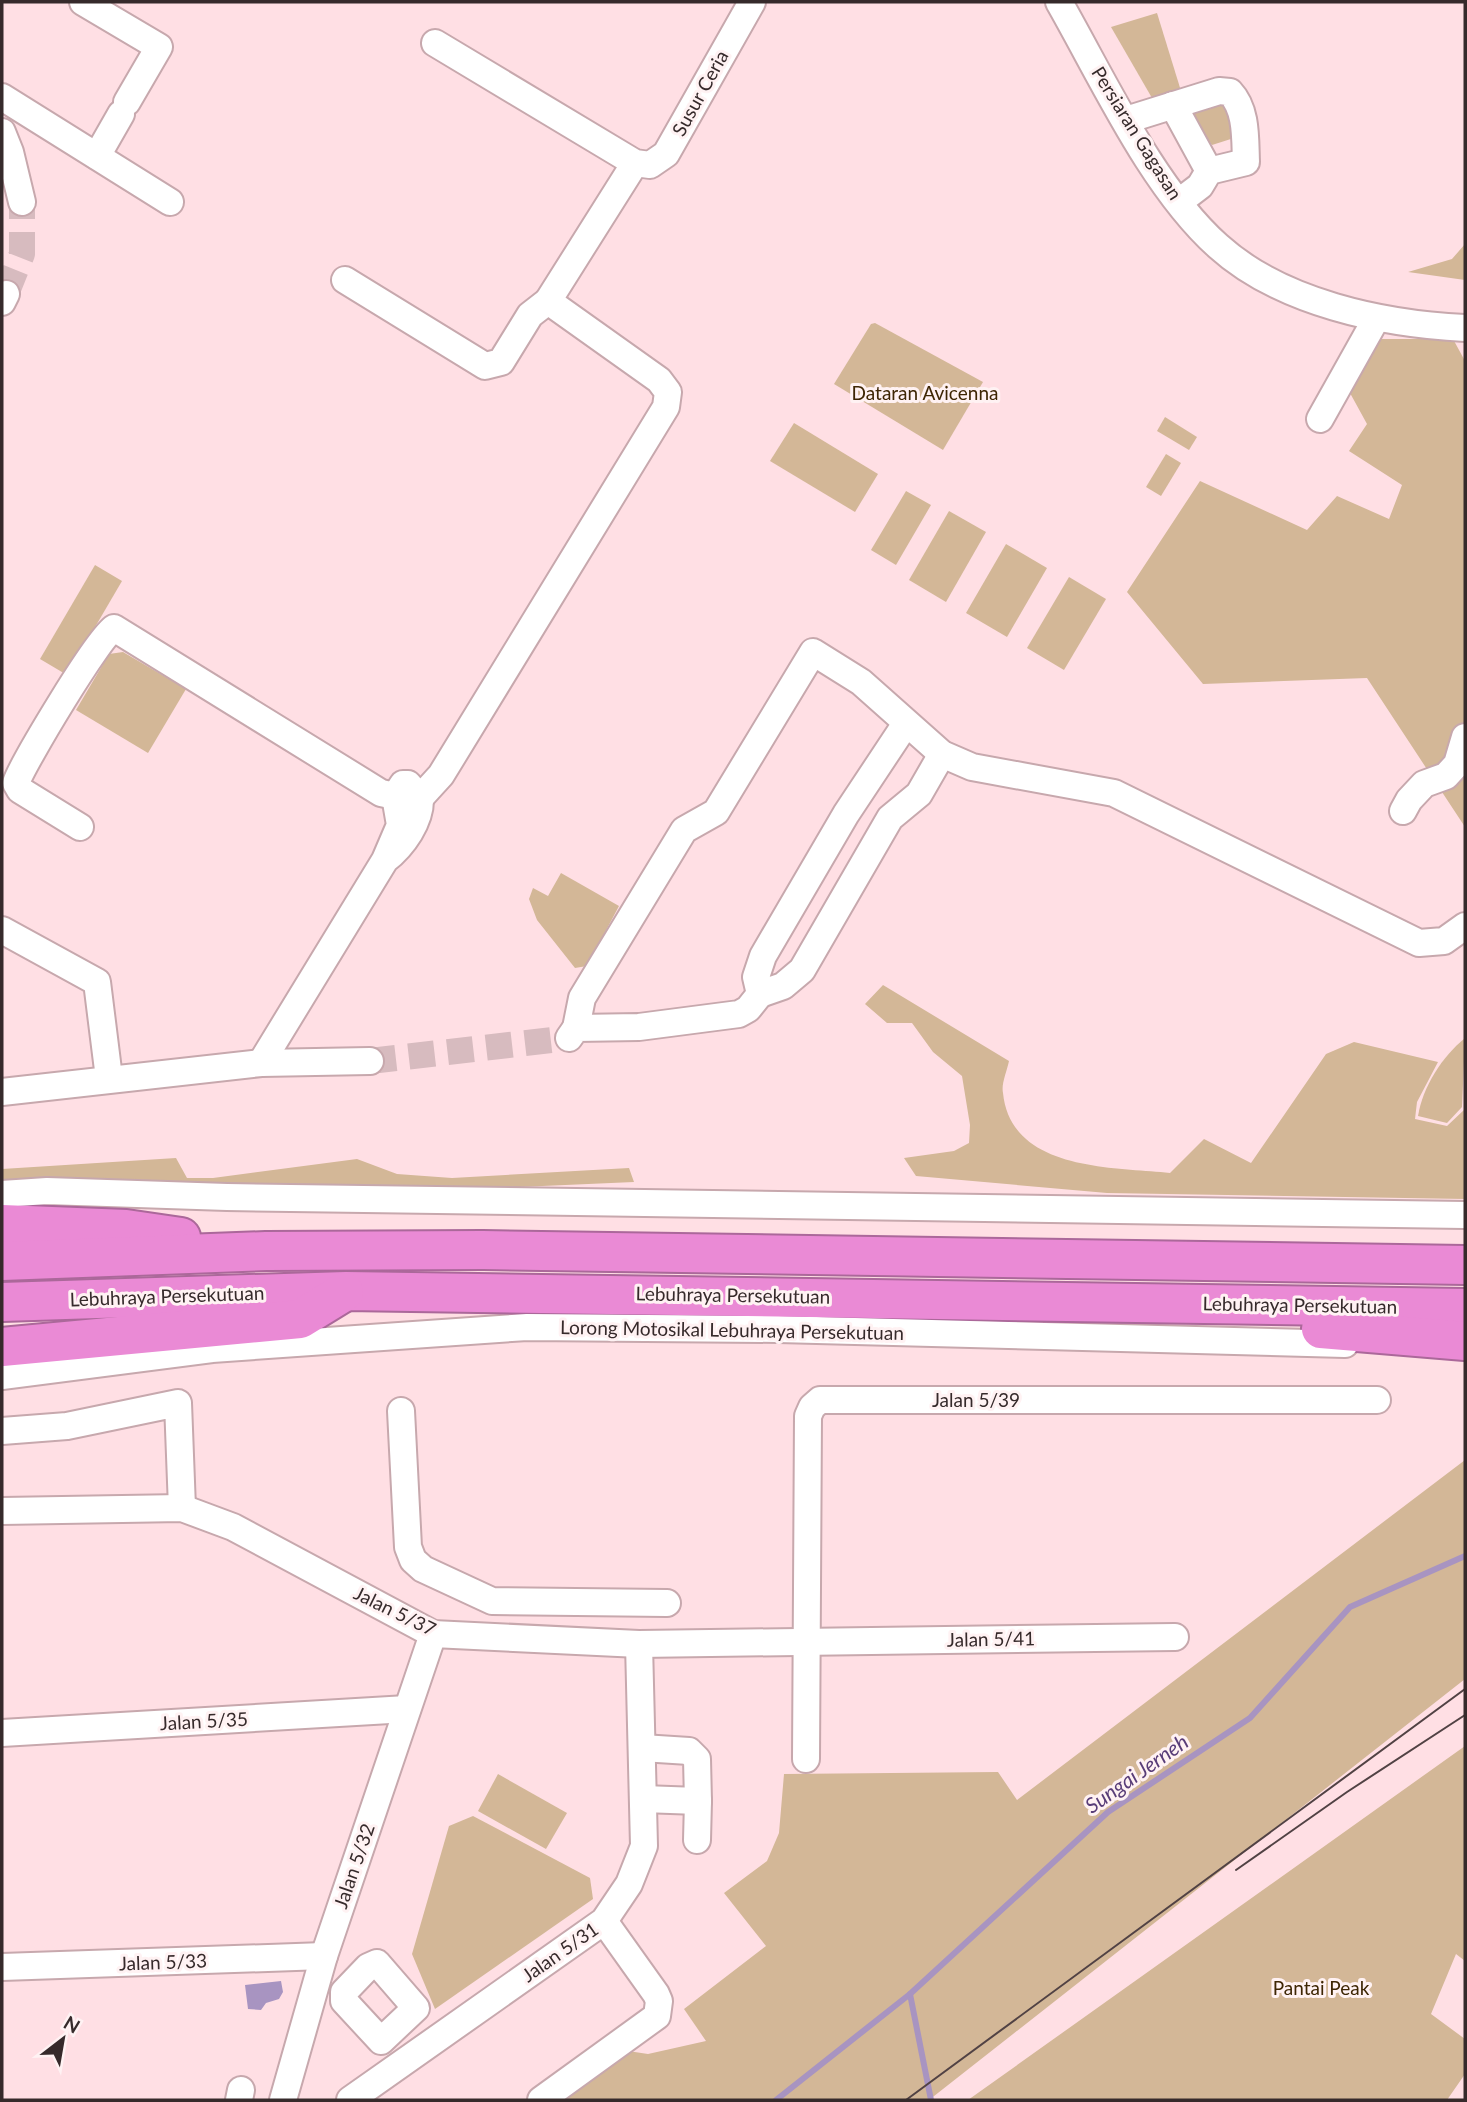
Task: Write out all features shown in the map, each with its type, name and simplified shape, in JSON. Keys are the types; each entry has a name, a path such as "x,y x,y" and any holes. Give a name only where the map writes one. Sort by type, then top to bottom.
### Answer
{"highway":[{"path":"2,1223 126,1229 266,1251"},
{"path":"2,1261 266,1251 483,1250 1465,1265"},
{"path":"2,1347 300,1319 346,1291"},
{"name":"Lebuhraya Persekutuan","path":"2,1302 346,1291 1465,1308"},
{"path":"1203,1303 1288,1334 1465,1341"}],"street":[{"path":"83,2 159,47 97,156"},
{"name":"Susur Ceria","path":"635,163 650,165 666,154 752,2"},
{"name":"Persiaran Gagasan","path":"1059,2 1126,120 1179,202 1218,246 1255,272 1338,308 1376,319 1465,328"},
{"path":"345,280 485,366 501,362 530,315 548,301 635,163 435,43"},
{"path":"1126,120 1219,91 1230,92 1238,100 1244,124 1246,162 1209,171 1200,186 1179,202"},
{"path":"2,97 170,202"},
{"path":"1173,106 1209,171"},
{"path":"2,132 10,152 22,202"},
{"path":"80,827 20,790 16,783 89,658 106,632 114,628 381,793 407,797 441,775 668,400 665,385 659,380 548,301"},
{"path":"1320,419 1376,319"},
{"path":"942,754 919,794 897,809 880,835 802,970 783,986 760,994 748,1009 739,1014 573,1033 582,998 684,830 716,812 813,653 861,682 905,725 942,754 971,767 1114,793 1419,943 1444,941 1465,926"},
{"path":"760,994 756,977 762,956 846,814 905,725"},
{"path":"1403,811 1424,784 1446,776 1457,764 1465,737"},
{"path":"261,1063 386,860 400,825 407,797"},
{"path":"846,814 880,835"},
{"path":"2,930 97,982 109,1078"},
{"path":"2,1092 261,1063 370,1061"},
{"path":"2,1194 47,1191 227,1197 1465,1215"},
{"name":"Lorong Motosikal Lebuhraya Persekutuan","path":"2,1376 212,1349 527,1327 1288,1334 1465,1349"},
{"name":"Jalan 5/39","path":"806,1641 808,1416 812,1407 820,1400 1377,1400"},
{"path":"2,1431 67,1426 178,1403 182,1508"},
{"path":"401,1411 408,1547 413,1560 423,1569 485,1598 504,1601 667,1603"},
{"name":"Jalan 5/37","path":"2,1511 182,1508 233,1527 433,1634 639,1644 806,1641"},
{"path":"502,1637 504,1601"},
{"path":"536,1639 538,1601"},
{"name":"Jalan 5/32","path":"283,2100 324,1956 433,1634"},
{"name":"Jalan 5/41","path":"806,1641 1175,1637"},
{"path":"806,1641 806,1759"},
{"name":"Jalan 5/31","path":"363,2097 446,2032 604,1921 629,1884 644,1846 639,1644"},
{"name":"Jalan 5/35","path":"2,1733 407,1709"},
{"path":"642,1748 684,1750 694,1755 697,1764 697,1840"},
{"path":"643,1799 698,1801"},
{"path":"541,2100 651,2022 659,2009 656,1994 604,1921"},
{"name":"Jalan 5/33","path":"2,1968 324,1956"},
{"path":"416,2008 446,2032"}],"green space":[{"path":"1157,13 1181,91 1152,98 1111,27"},
{"path":"1227,103 1234,138 1212,145 1191,119 1195,109"},
{"path":"1465,244 1465,280 1408,272 1452,259"},
{"name":"Dataran Avicenna","path":"875,323 983,382 943,450 834,384 871,324"},
{"path":"1380,339 1453,339 1465,361 1465,827 1367,678 1203,684 1127,592 1200,481 1307,530 1337,496 1389,519 1402,485 1349,451 1367,424 1350,393"},
{"path":"1165,417 1197,437 1189,450 1157,431"},
{"path":"794,423 878,474 855,512 770,461"},
{"path":"1166,454 1181,463 1161,496 1146,487"},
{"path":"906,491 931,505 896,565 871,550"},
{"path":"949,511 986,532 946,602 909,580"},
{"path":"1006,544 1047,568 1007,637 966,613"},
{"path":"95,565 122,581 67,675 40,659"},
{"path":"1069,577 1106,599 1064,670 1027,648"},
{"path":"123,652 186,689 148,753 76,710 109,654"},
{"path":"561,873 619,906 587,966 575,968 537,920 529,899 533,888 548,896"},
{"path":"883,985 1009,1061 1003,1093 1010,1119 1024,1138 1044,1151 1094,1166 1170,1173 1204,1139 1251,1163 1326,1054 1354,1042 1438,1062 1417,1102 1415,1119 1447,1126 1465,1109 1465,1199 1107,1193 916,1176 904,1158 954,1151 969,1143 970,1125 962,1076 933,1052 912,1023 887,1023 865,1004"},
{"path":"1465,1038 1462,1107 1447,1123 1418,1116 1424,1094 1435,1073"},
{"path":"176,1158 187,1178 213,1178 357,1159 397,1174 452,1178 629,1168 634,1182 426,1191 2,1184 2,1169"},
{"path":"1465,1460 1465,1679 929,2100 556,2100 628,2051 648,2054 706,2041 684,2009 766,1946 724,1893 767,1861 779,1833 784,1774 998,1772 1017,1800"},
{"name":"Pantai Peak","path":"1465,1746 1465,1961 1456,1954 1431,2014 1465,2039 1465,2074 1447,2100 968,2100"},
{"path":"498,1774 567,1813 546,1849 478,1811"},
{"path":"473,1816 590,1878 593,1899 435,2009 412,1954 449,1826"}],"shaded area":[{"path":"281,1981 283,1992 279,1999 266,2003 261,2010 248,2009 245,1985"}],"waterway":[{"name":"Sungai Jerneh","path":"776,2100 910,1994 1108,1812 1250,1718 1350,1607 1465,1556"},
{"path":"910,1994 931,2100"}],"tunnel":[{"path":"6,294 22,254 22,202"},
{"path":"370,1061 569,1038"}],"tram line":[{"path":"906,2100 1465,1689"},
{"path":"1236,1870 1347,1792 1465,1715"}]}
